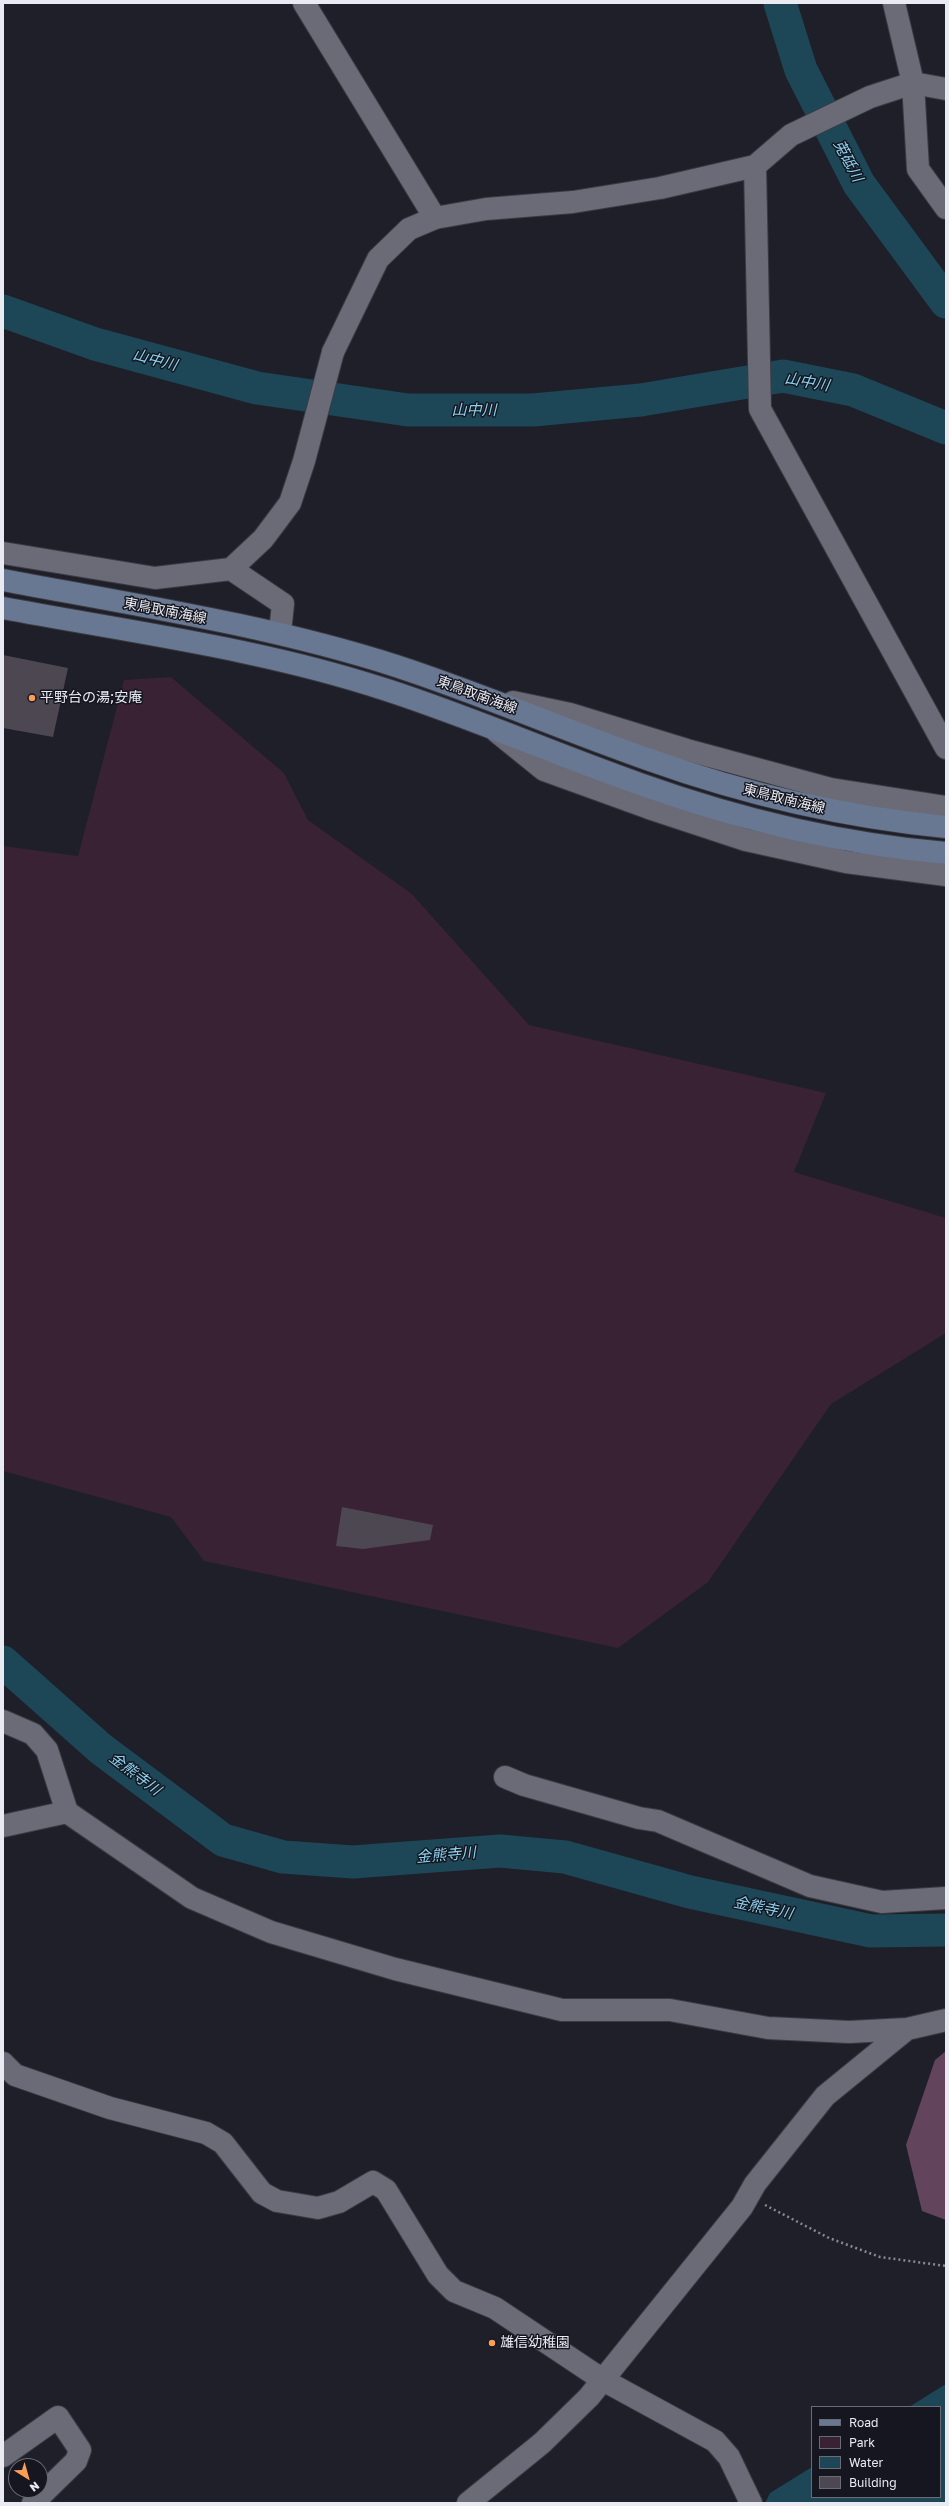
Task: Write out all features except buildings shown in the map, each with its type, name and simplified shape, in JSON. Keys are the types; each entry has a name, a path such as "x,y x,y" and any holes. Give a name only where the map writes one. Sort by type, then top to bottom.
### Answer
{"main road":[{"name":"東鳥取南海線","path":"3,580 280,632 395,666 477,694 650,760 747,790 832,811 946,827"},
{"name":"東鳥取南海線","path":"3,608 273,659 386,690 642,785 737,815 828,837 921,851 946,853"}],"street":[{"path":"304,3 434,218"},
{"path":"894,3 913,83 918,169 946,208"},
{"path":"3,553 155,578 231,569 263,539 290,503 304,461 333,352 378,260 409,229 434,218 486,209 573,202 660,188 755,166 791,135 870,98 913,83 946,89"},
{"path":"755,166 760,409 946,748"},
{"path":"231,569 283,604 280,632"},
{"path":"477,694 570,714 686,750 831,789 946,807"},
{"path":"495,730 544,770 649,808 746,840 846,862 946,874"},
{"path":"3,1721 33,1734 47,1750 67,1812 192,1898 271,1932 395,1969 562,2010 670,2010 768,2028 849,2032 907,2029 946,2020"},
{"path":"505,1777 524,1785 639,1818 658,1821 810,1886 882,1902 946,1898"},
{"path":"3,1826 67,1812"},
{"path":"468,2503 542,2443 589,2397 742,2207 754,2184 825,2096 907,2029"},
{"path":"3,2063 15,2075 110,2108 206,2133 223,2143 262,2193 277,2201 318,2208 339,2202 373,2182 386,2190 438,2276 454,2291 495,2308 603,2380 715,2441 729,2457 752,2503"},
{"path":"3,2456 58,2418 80,2450 76,2461 33,2503"}],"path":[{"path":"748,2196 829,2238 880,2257 946,2266"}],"green space":[{"path":"171,677 284,773 308,820 412,894 529,1025 826,1093 794,1172 946,1218 946,1333 831,1404 708,1582 618,1648 204,1561 171,1517 3,1471 3,846 78,856 124,680"}],"shaded area":[{"path":"946,2051 946,2220 922,2211 906,2145 935,2060"}],"water":[{"path":"946,2384 946,2503 765,2503 770,2493 811,2468 811,2498 941,2498 941,2406 911,2406"}],"waterway":[{"name":"莵砥川","path":"780,3 801,70 859,184 946,302"},
{"name":"山中川","path":"3,311 95,344 257,388 408,410 533,410 641,400 783,376 853,390 946,428"},
{"name":"金熊寺川","path":"3,1662 101,1749 223,1840 283,1857 353,1862 500,1851 565,1857 690,1892 871,1931 946,1930"}],"place":[{"name":"平野台の湯;安庵","path":"32,698"},
{"name":"雄信幼稚園","path":"492,2343"}]}
